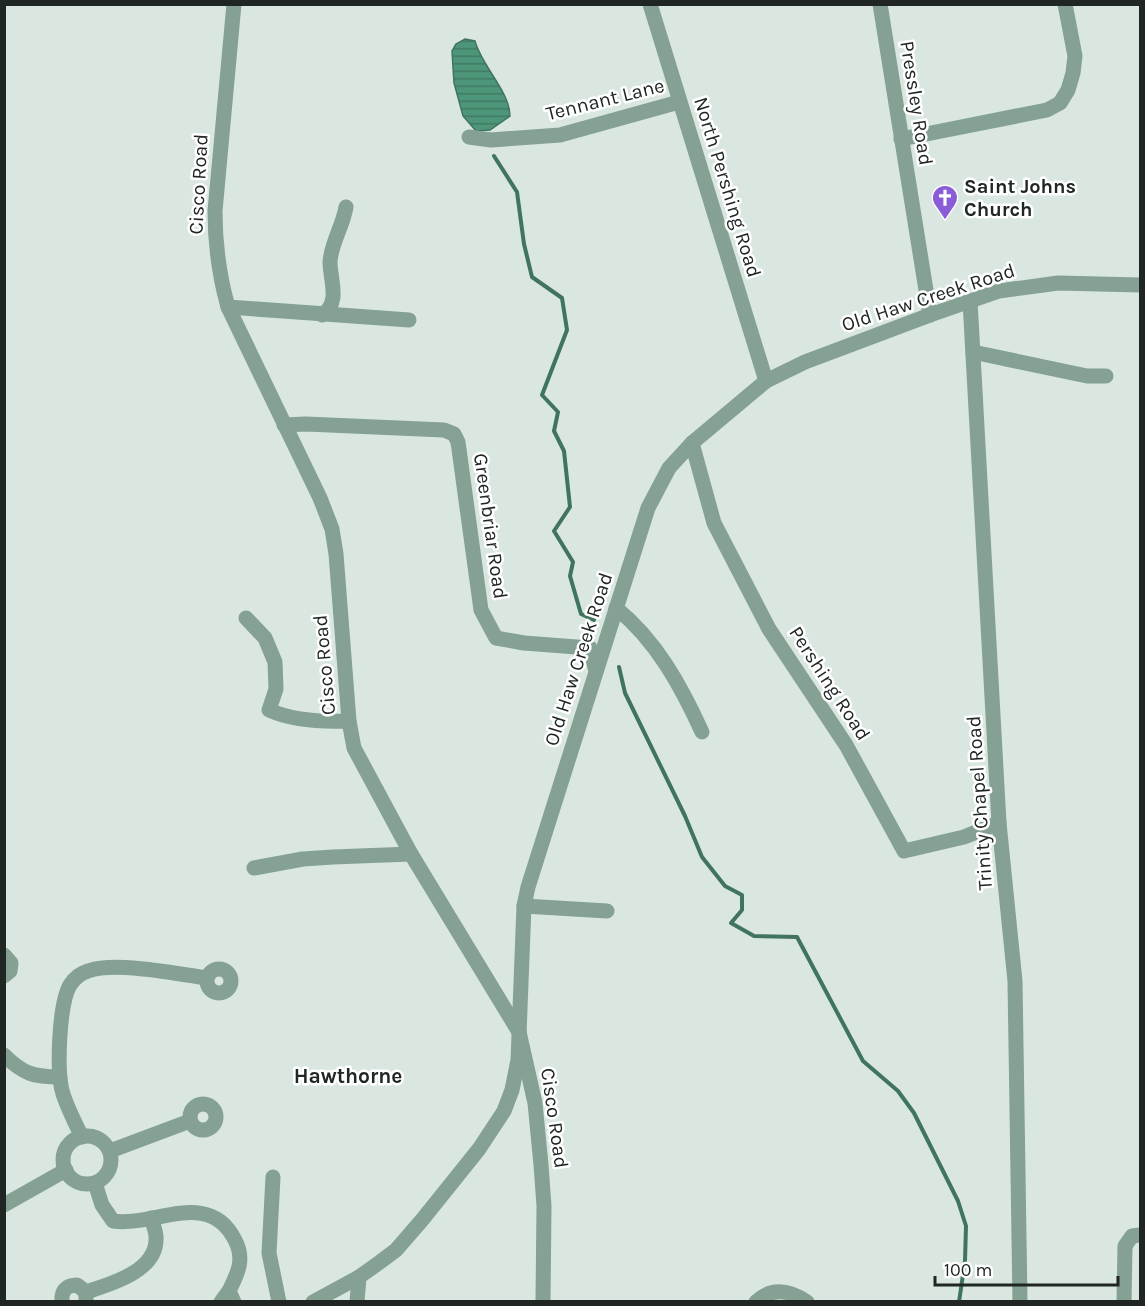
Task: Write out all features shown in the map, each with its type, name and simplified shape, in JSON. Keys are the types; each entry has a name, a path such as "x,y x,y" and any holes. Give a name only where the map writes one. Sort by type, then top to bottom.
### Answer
{"street":[{"name":"Cisco Road","path":"234,4 215,211 215,244 219,271 228,307 320,498 332,529 349,721 354,748 411,854 519,1032 534,1103 542,1165 543,1302"},
{"name":"North Pershing Road","path":"650,4 766,381"},
{"name":"Pressley Road","path":"880,4 930,315"},
{"path":"901,139 1047,110 1060,103 1068,90 1075,56 1065,4"},
{"name":"Tennant Lane","path":"469,137 491,140 560,135 679,102"},
{"path":"322,315 330,310 333,303 330,258 344,221 346,207"},
{"name":"Old Haw Creek Road","path":"313,1302 359,1277 403,1242 452,1185 504,1111 516,1076 524,906 528,887 648,508 669,468 692,443 766,381 822,354 970,301 1014,288 1049,284 1140,285"},
{"name":"Trinity Chapel Road","path":"970,301 999,823 1014,981 1020,1302"},
{"path":"228,307 408,320"},
{"path":"973,352 1088,376 1106,376"},
{"name":"Greenbriar Road","path":"284,425 444,430 454,434 458,442 481,610 496,638 524,643 590,648 596,671"},
{"name":"Pershing Road","path":"692,443 714,523 769,629 846,744 904,851 964,837 999,823"},
{"path":"616,608 644,633 658,652 691,707 702,732"},
{"path":"246,618 265,638 275,662 276,689 269,710 277,714 314,721 349,721"},
{"path":"254,868 303,859 411,854"},
{"path":"524,906 607,910"},
{"path":"4,955 11,963 10,971 4,976"},
{"path":"82,1137 63,1094 60,1077 64,1002 69,987 76,978 87,971 111,968 207,978"},
{"path":"4,1055 25,1072 39,1077 60,1077"},
{"path":"110,1151 190,1121"},
{"path":"90,1136 99,1139 110,1151 111,1159 107,1174 95,1183 78,1182 66,1170 64,1156 66,1149 82,1137 90,1136"},
{"path":"4,1205 66,1170"},
{"path":"273,1177 269,1253 279,1302"},
{"path":"95,1183 102,1205 113,1221 124,1223 188,1211 208,1214 223,1224 233,1234 240,1249 242,1263 228,1298"},
{"path":"62,1302 61,1296 65,1288 70,1285 77,1285 86,1297 146,1264 153,1251 156,1238 151,1218"},
{"path":"1124,1302 1125,1245 1132,1236 1140,1235"},
{"path":"357,1302 359,1277"},
{"path":"756,1302 774,1291 787,1291 807,1302"}],"shaded area":[{"path":"465,39 475,41 509,107 510,116 490,130 476,131 463,116 454,83 452,51 456,44"}],"waterway":[{"path":"494,156 517,192 524,244 532,277 562,298 567,330 542,395 558,412 554,431 564,451 570,507 554,531 573,562 570,576 581,614 594,620"},
{"path":"619,667 625,693 685,816 702,857 725,886 742,895 742,910 731,923 754,936 797,937 863,1061 898,1091 914,1113 958,1201 966,1226 965,1261 959,1302"}],"place":[{"name":"Saint Johns Church","path":"945,221"}],"district":[{"name":"Hawthorne","path":"348,1076"}]}
